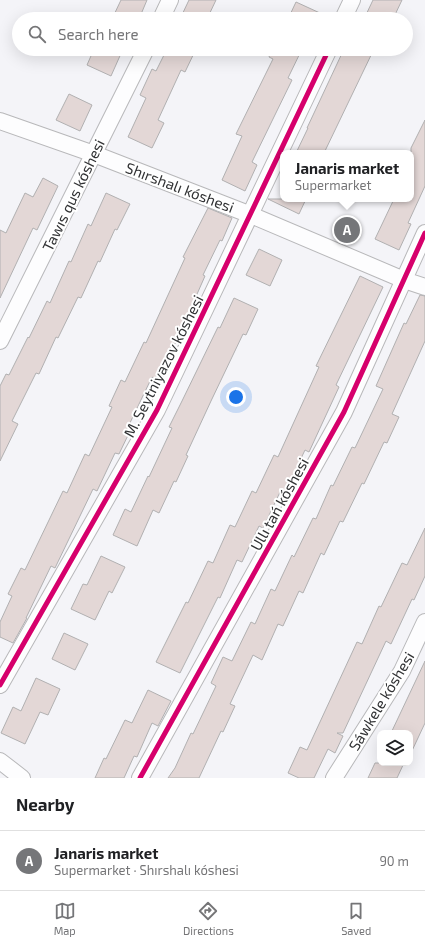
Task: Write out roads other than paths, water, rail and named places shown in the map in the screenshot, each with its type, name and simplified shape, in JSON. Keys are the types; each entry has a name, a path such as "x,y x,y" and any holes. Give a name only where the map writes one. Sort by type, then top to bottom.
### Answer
{"street":[{"path":"164,12 170,0"},
{"path":"346,12 352,0"},
{"name":"Tawıs qus kóshesi","path":"0,341 143,56"},
{"name":"M. Seytniyazov kóshesi","path":"281,150 326,56"},
{"name":"Shırshalı kóshesi","path":"0,121 94,154 250,215 404,280 425,287"},
{"name":"M. Seytniyazov kóshesi","path":"0,685 157,410 280,152"},
{"name":"Ullı tań kóshesi","path":"140,778 344,412 425,233"},
{"name":"Sáwkele kóshesi","path":"334,778 402,671 425,622"},
{"path":"0,761 22,778"}],"place":[{"name":"Janaris market","path":"347,230"}]}
